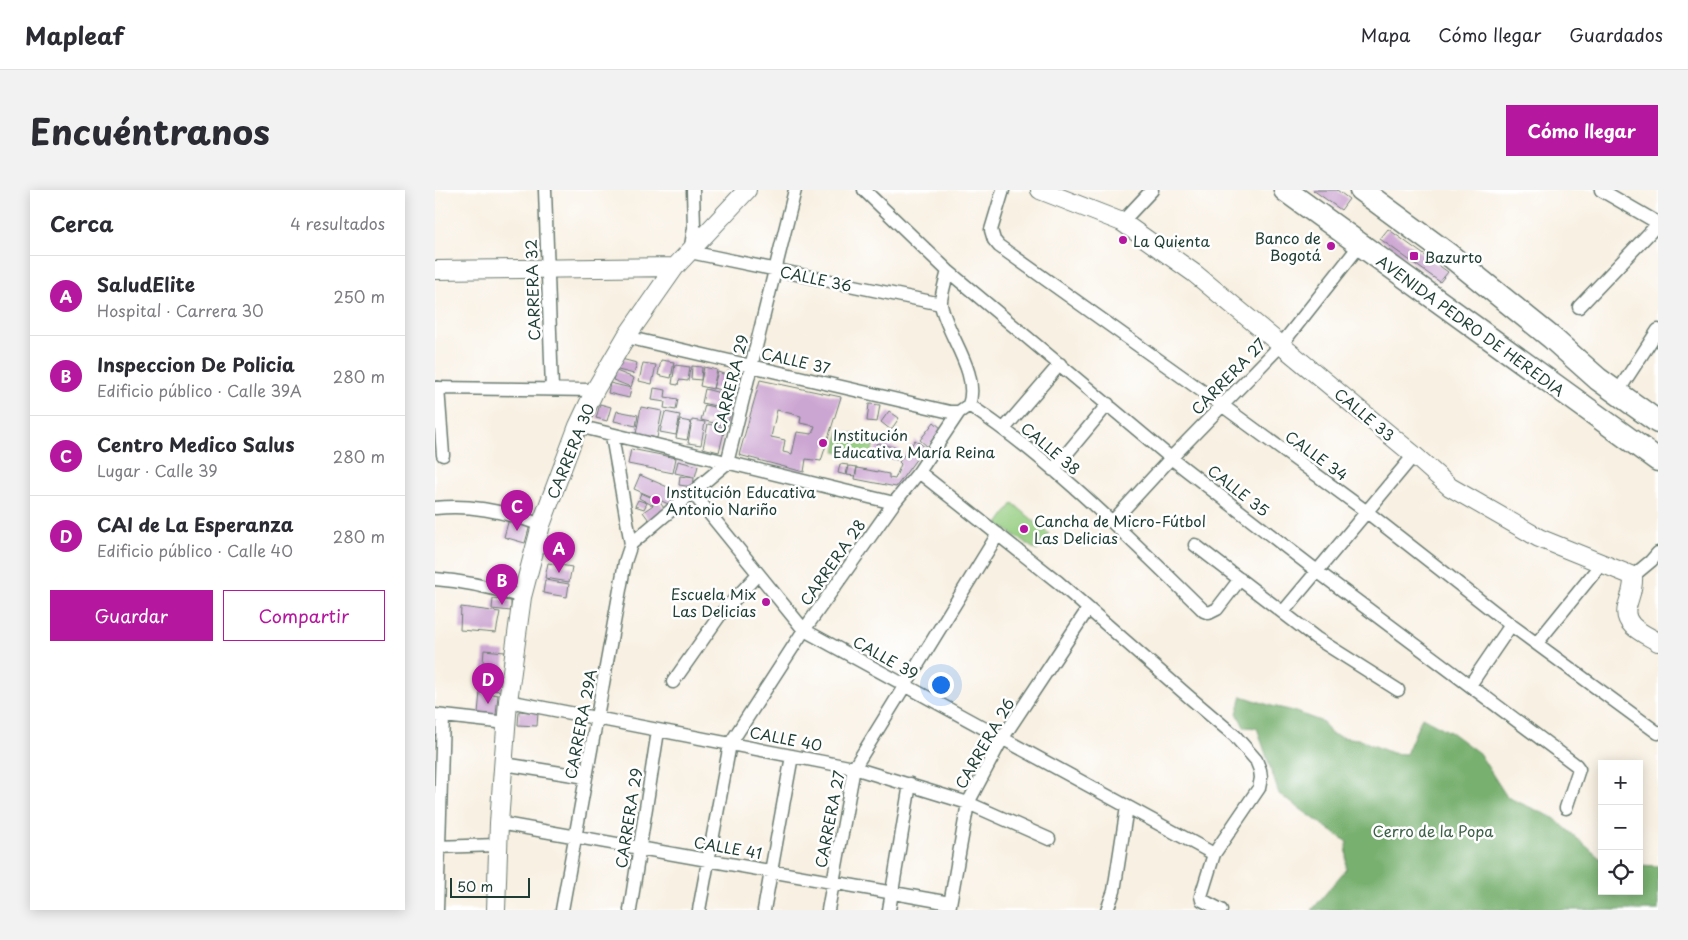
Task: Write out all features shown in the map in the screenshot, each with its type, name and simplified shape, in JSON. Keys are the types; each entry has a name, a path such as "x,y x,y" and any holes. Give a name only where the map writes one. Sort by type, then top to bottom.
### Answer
{"highway":[{"name":"AVENIDA PEDRO DE HEREDIA","path":"1285,190 1658,460"},
{"path":"1361,190 1473,273 1617,393 1658,422"}],"street":[{"name":"CARRERA 32","path":"545,190 552,389"},
{"path":"691,252 694,228 693,190"},
{"name":"CARRERA 30","path":"497,910 499,824 508,701 522,597 541,525 578,426 595,390 626,338 675,267 747,190"},
{"name":"CARRERA 29","path":"727,463 795,190"},
{"name":"CALLE 35","path":"864,190 948,271 1171,458 1317,571 1576,765 1579,769 1565,808"},
{"name":"CALLE 34","path":"1003,190 991,230 994,240 999,246 1223,406 1367,512 1511,625 1658,733"},
{"name":"CALLE 33","path":"1040,190 1122,222 1194,273 1451,487 1539,538 1633,576"},
{"path":"1122,222 1152,190"},
{"path":"1579,307 1658,224 1601,190"},
{"name":"CARRERA 27","path":"1112,522 1171,458 1281,345 1360,245"},
{"name":"CALLE 36","path":"691,252 941,304"},
{"path":"435,270 675,267"},
{"path":"948,271 941,304 971,380 972,395 964,409"},
{"path":"1658,330 1617,393 1658,406"},
{"name":"CALLE 37","path":"626,338 950,412 964,409"},
{"path":"1004,428 1060,364"},
{"path":"443,455 436,388 595,390"},
{"path":"1053,470 1108,404"},
{"name":"CALLE 38","path":"964,409 1004,428 1112,522 1205,611 1213,612 1241,579"},
{"name":"CARRERA 28","path":"730,744 804,630 894,503 919,472 964,409"},
{"path":"578,426 612,436 894,503"},
{"path":"612,436 631,544"},
{"path":"1283,612 1414,455"},
{"path":"631,544 727,463"},
{"path":"919,472 1058,582 1235,736 1255,760 1260,770 1259,788 1214,854 1201,896 1205,903 1221,910"},
{"name":"CALLE 39","path":"692,492 804,630 1214,854"},
{"path":"435,508 472,508 504,513 541,525"},
{"name":"CARRERA 27","path":"828,910 854,768 998,534"},
{"name":"CARRERA 29A","path":"562,910 625,562 631,544"},
{"path":"1195,546 1241,579 1316,638 1398,690"},
{"path":"1658,553 1633,576 1633,589 1626,612 1630,623 1635,628 1658,642"},
{"path":"1537,643 1602,564"},
{"path":"673,682 720,615 758,574"},
{"path":"435,579 452,580 488,587 522,597"},
{"name":"CARRERA 26","path":"949,907 968,803 1002,738 1088,608"},
{"path":"1470,685 1511,625"},
{"name":"CALLE 40","path":"508,701 854,768 968,803 1049,839"},
{"path":"437,910 439,716 507,723"},
{"name":"CARRERA 29","path":"630,910 658,731"},
{"path":"699,910 730,744"},
{"path":"763,910 792,756"},
{"path":"504,764 586,778"},
{"path":"889,910 911,784"},
{"path":"1107,910 1114,891 1127,807"},
{"name":"CALLE 41","path":"499,824 833,882 892,893 949,907"},
{"path":"437,847 498,845"}],"green space":[{"path":"839,431 875,439 870,460 835,452"},
{"name":"Cancha de Micro-Fútbol Las Delicias","path":"1013,503 1049,534 1037,551 998,524"},
{"name":"Cerro de la Popa","path":"1242,696 1323,722 1331,734 1358,739 1392,753 1406,754 1422,717 1452,733 1479,753 1507,797 1554,818 1598,856 1598,895 1643,895 1643,865 1658,866 1658,910 1312,910 1346,869 1347,842 1279,794 1257,728 1244,727 1237,713"}],"building":[{"path":"1313,190 1337,190 1349,199 1341,210"},
{"name":"Bazurto","path":"1388,229 1448,272 1440,282 1380,239"},
{"path":"621,359 637,363 634,374 618,370"},
{"path":"661,360 674,362 671,378 658,375"},
{"path":"643,363 656,365 652,384 639,381"},
{"path":"675,365 690,367 688,381 679,380 678,385 672,384"},
{"path":"692,366 702,367 701,380 691,379"},
{"path":"704,367 717,370 713,389 700,386"},
{"path":"616,371 634,378 631,387 613,380"},
{"path":"728,371 740,375 734,395 723,392"},
{"path":"718,372 726,375 722,390 713,388"},
{"path":"760,380 841,397 821,461 806,459 804,472 739,455","holes":["777,410 801,416 800,423 815,426 812,434 797,432 792,454 783,452 785,440 771,437"]},
{"path":"610,383 631,388 629,398 608,393"},
{"path":"654,388 666,390 665,397 678,399 676,410 664,408 665,402 652,400"},
{"path":"705,389 732,396 729,409 702,403"},
{"path":"600,404 611,407 607,421 596,418"},
{"path":"869,404 880,405 877,422 867,421"},
{"path":"705,405 731,411 727,426 701,420"},
{"path":"641,407 662,411 657,438 636,434"},
{"path":"617,411 638,415 636,426 614,421"},
{"path":"889,411 899,418 891,430 881,422"},
{"path":"665,412 680,415 676,435 660,432"},
{"path":"680,420 691,422 687,440 676,438"},
{"path":"692,420 705,422 701,445 688,443"},
{"path":"934,422 942,429 928,447 920,440"},
{"path":"708,424 725,428 719,452 703,448"},
{"path":"915,440 925,447 896,487 855,479 857,468 889,474 889,478 895,479 901,464 899,462"},
{"path":"877,443 900,449 897,460 874,455"},
{"path":"631,449 676,458 673,473 628,464"},
{"path":"678,461 698,466 695,477 675,473"},
{"path":"840,464 848,465 846,475 838,473"},
{"path":"849,466 857,467 855,476 847,475"},
{"path":"640,475 679,492 673,506 634,489"},
{"path":"680,476 694,478 693,487 679,485"},
{"path":"641,493 655,499 652,505 639,498"},
{"path":"638,500 647,503 644,509 635,506"},
{"path":"659,501 666,511 651,523 643,512"},
{"path":"509,519 530,525 525,543 504,537"},
{"path":"548,563 572,567 569,582 545,578"},
{"path":"545,580 569,584 567,597 543,593"},
{"path":"493,599 511,601 511,611 492,609"},
{"path":"461,607 500,612 496,633 460,630"},
{"path":"484,650 505,652 502,691 481,689"},
{"path":"480,692 498,695 496,715 478,713"},
{"path":"519,711 538,713 537,726 518,725"}],"place":[{"name":"La Quienta","path":"1123,240"},
{"name":"Banco de Bogotá","path":"1331,246"},
{"name":"Bazurto","path":"1414,256"},
{"name":"Institución Educativa María Reina","path":"823,443"},
{"name":"Institución Educativa Antonio Nariño","path":"656,500"},
{"name":"Cancha de Micro-Fútbol Las Delicias","path":"1024,529"},
{"name":"Centro Medico Salus","path":"517,531"},
{"name":"SaludElite","path":"559,573"},
{"name":"Escuela Mix Las Delicias","path":"766,602"},
{"name":"Inspeccion De Policia","path":"502,605"},
{"name":"CAI de La Esperanza","path":"488,704"}]}
